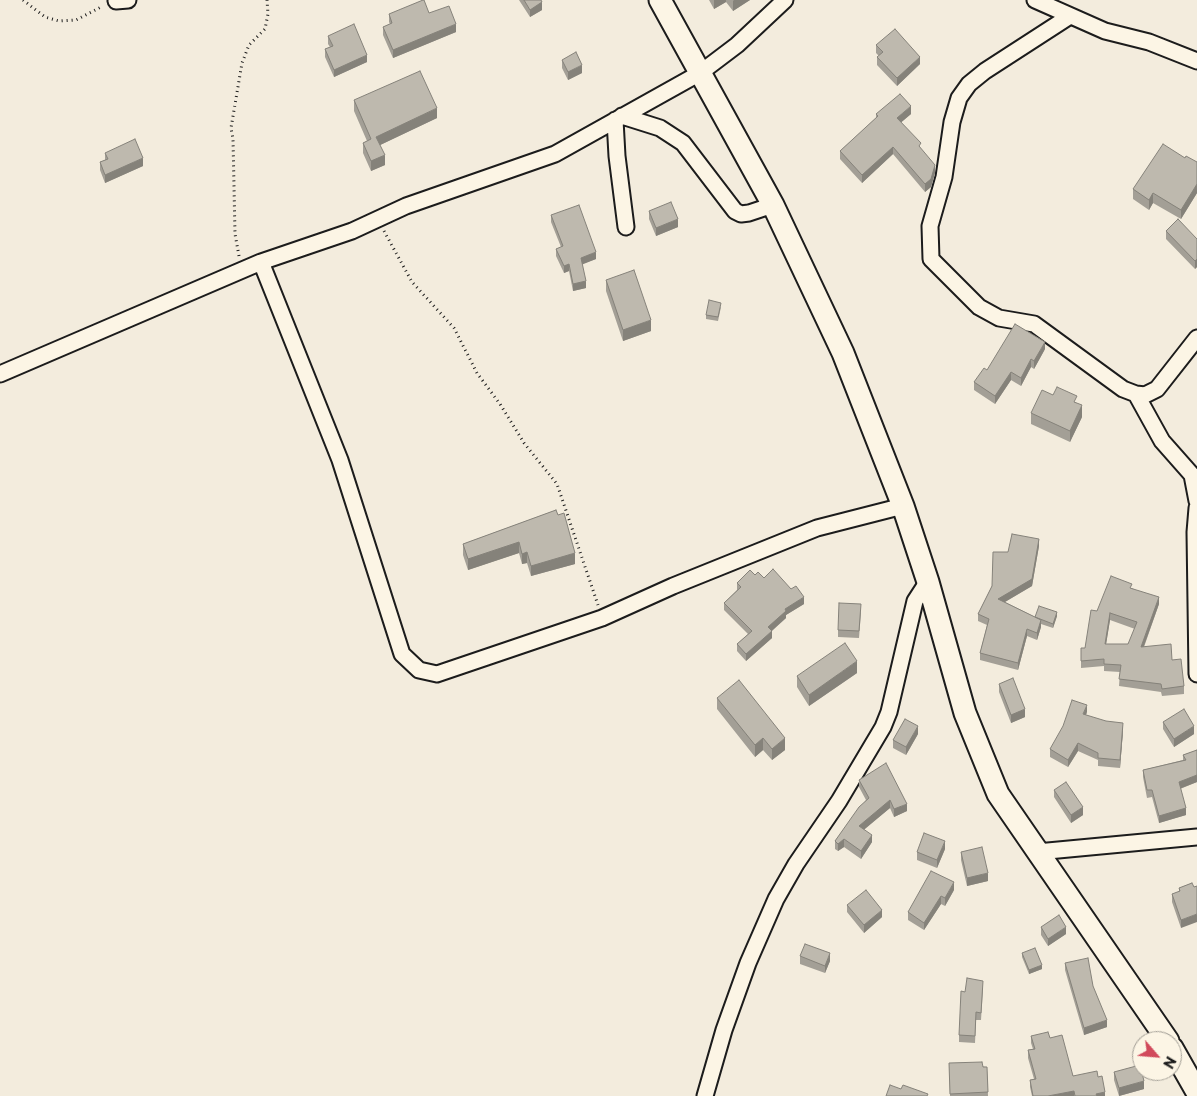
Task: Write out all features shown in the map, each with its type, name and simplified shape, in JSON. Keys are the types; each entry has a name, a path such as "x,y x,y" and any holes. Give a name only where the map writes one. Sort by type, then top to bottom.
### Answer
{"main road":[{"path":"660,0 773,205 843,353 903,506 928,581 965,713 998,794 1161,1031"},
{"path":"1182,1066 1197,1092"}],"street":[{"path":"0,374 261,262 352,231 377,218 556,154 700,73 737,45 785,0"},
{"path":"1035,0 1105,31 1149,42 1197,61"},
{"path":"1070,16 985,71 968,84 959,98 952,122 944,177 930,226 929,250 931,259 979,307 999,318 1034,324 1123,389 1136,394 1145,395 1157,389 1197,338"},
{"path":"619,118 660,128 683,143 735,211 742,214 749,213 773,205"},
{"path":"619,118 617,156 626,227"},
{"path":"261,262 340,460 402,654 419,670 437,674 602,618 673,586 817,528 903,506"},
{"path":"1136,394 1162,441 1192,475 1197,501"},
{"path":"1197,508 1195,532 1197,674"},
{"path":"705,1096 745,971 776,899 796,864 839,801 883,727 889,712 915,601 928,581"},
{"path":"1037,852 1197,837"}],"path":[{"path":"23,0 45,18 59,22 76,20 122,0"},
{"path":"240,271 235,234 233,139 231,128 242,63 249,45 265,28 268,14 267,0"},
{"path":"377,218 412,282 454,328 477,373 500,404 524,443 557,484 602,618"}],"building":[{"path":"424,0 429,13 449,6 456,24 393,50 383,27 392,23 389,14"},
{"path":"524,0 541,0 542,2 530,10"},
{"path":"354,24 367,55 334,70 325,49 333,46 328,36"},
{"path":"895,29 920,57 897,78 877,57 883,52 876,45"},
{"path":"576,52 582,65 568,72 562,60"},
{"path":"420,71 437,108 376,137 385,155 371,161 363,143 371,139 354,100"},
{"path":"900,94 911,106 897,118 921,143 919,146 935,165 931,179 925,184 893,147 862,175 840,151 878,116 876,114"},
{"path":"135,139 143,158 105,175 100,162 108,159 105,153"},
{"path":"1163,144 1185,158 1186,156 1197,162 1197,184 1181,210 1153,193 1149,200 1133,189"},
{"path":"671,202 678,219 656,228 649,211"},
{"path":"579,205 596,252 581,258 586,281 573,284 569,264 564,266 556,249 563,246 551,215"},
{"path":"1178,219 1197,239 1197,259 1195,261 1166,231"},
{"path":"634,270 651,320 623,330 606,280"},
{"path":"709,300 721,303 718,317 706,315"},
{"path":"1015,324 1045,342 1034,361 1031,359 1021,378 1011,372 995,396 974,382 984,368 987,370"},
{"path":"1057,387 1077,396 1074,402 1082,405 1070,431 1031,413 1042,390 1053,395"},
{"path":"556,510 558,515 564,513 575,553 531,566 527,552 522,554 519,542 468,559 463,544"},
{"path":"1012,534 1039,539 1032,579 998,599 1041,620 1037,633 1027,629 1018,663 980,653 989,619 978,614 992,586 993,552 1008,552"},
{"path":"773,569 791,589 796,586 804,597 785,609 786,611 768,627 772,631 746,654 737,644 752,631 724,603 741,587 737,583 750,570 755,575 758,572 764,578"},
{"path":"1111,576 1132,584 1130,588 1159,597 1141,647 1171,644 1172,660 1181,659 1184,686 1162,689 1161,684 1119,679 1121,665 1104,664 1104,659 1081,661 1081,648 1085,648 1091,610 1097,611","holes":["1110,613 1137,622 1128,644 1105,644"]},
{"path":"839,603 861,604 859,631 838,630"},
{"path":"1039,606 1057,612 1053,624 1035,617"},
{"path":"845,643 857,661 809,695 797,676"},
{"path":"1013,678 1025,709 1011,715 999,684"},
{"path":"739,680 785,738 772,749 763,738 755,745 717,698"},
{"path":"1072,700 1087,705 1083,714 1106,721 1123,723 1120,760 1098,758 1098,753 1078,743 1068,760 1050,749 1063,726"},
{"path":"1184,709 1194,726 1174,739 1163,722"},
{"path":"905,719 918,726 906,747 893,740"},
{"path":"1197,750 1197,775 1179,782 1186,808 1159,816 1152,790 1147,790 1143,770 1186,760 1183,755"},
{"path":"886,763 907,804 894,809 890,800 859,826 872,835 861,851 844,839 838,844 835,841 859,807 869,798 859,780"},
{"path":"1066,782 1083,807 1071,815 1054,790"},
{"path":"924,833 945,841 937,860 917,852"},
{"path":"982,847 988,873 967,878 961,852"},
{"path":"931,871 954,882 945,898 941,896 924,923 908,912"},
{"path":"1192,883 1194,887 1197,886 1197,914 1181,920 1172,894 1180,891 1179,888"},
{"path":"866,890 882,910 864,925 847,905"},
{"path":"1059,915 1066,927 1048,939 1041,927"},
{"path":"805,944 830,953 825,966 800,956"},
{"path":"1035,948 1042,965 1029,970 1022,953"},
{"path":"1088,958 1093,986 1107,1020 1084,1028 1065,963"},
{"path":"967,978 983,981 981,1013 976,1012 975,1036 959,1035 961,991 965,992"},
{"path":"1048,1032 1050,1038 1062,1035 1073,1076 1097,1071 1098,1077 1102,1076 1105,1092 1096,1094 1097,1096 1075,1096 1074,1091 1048,1096 1033,1096 1030,1080 1036,1079 1028,1050 1035,1049 1031,1036"},
{"path":"982,1062 983,1067 987,1067 988,1092 950,1094 949,1063"},
{"path":"1132,1067 1132,1081 1144,1081 1119,1088 1114,1072"},
{"path":"890,1085 901,1089 903,1085 928,1094 927,1096 886,1096"}]}
